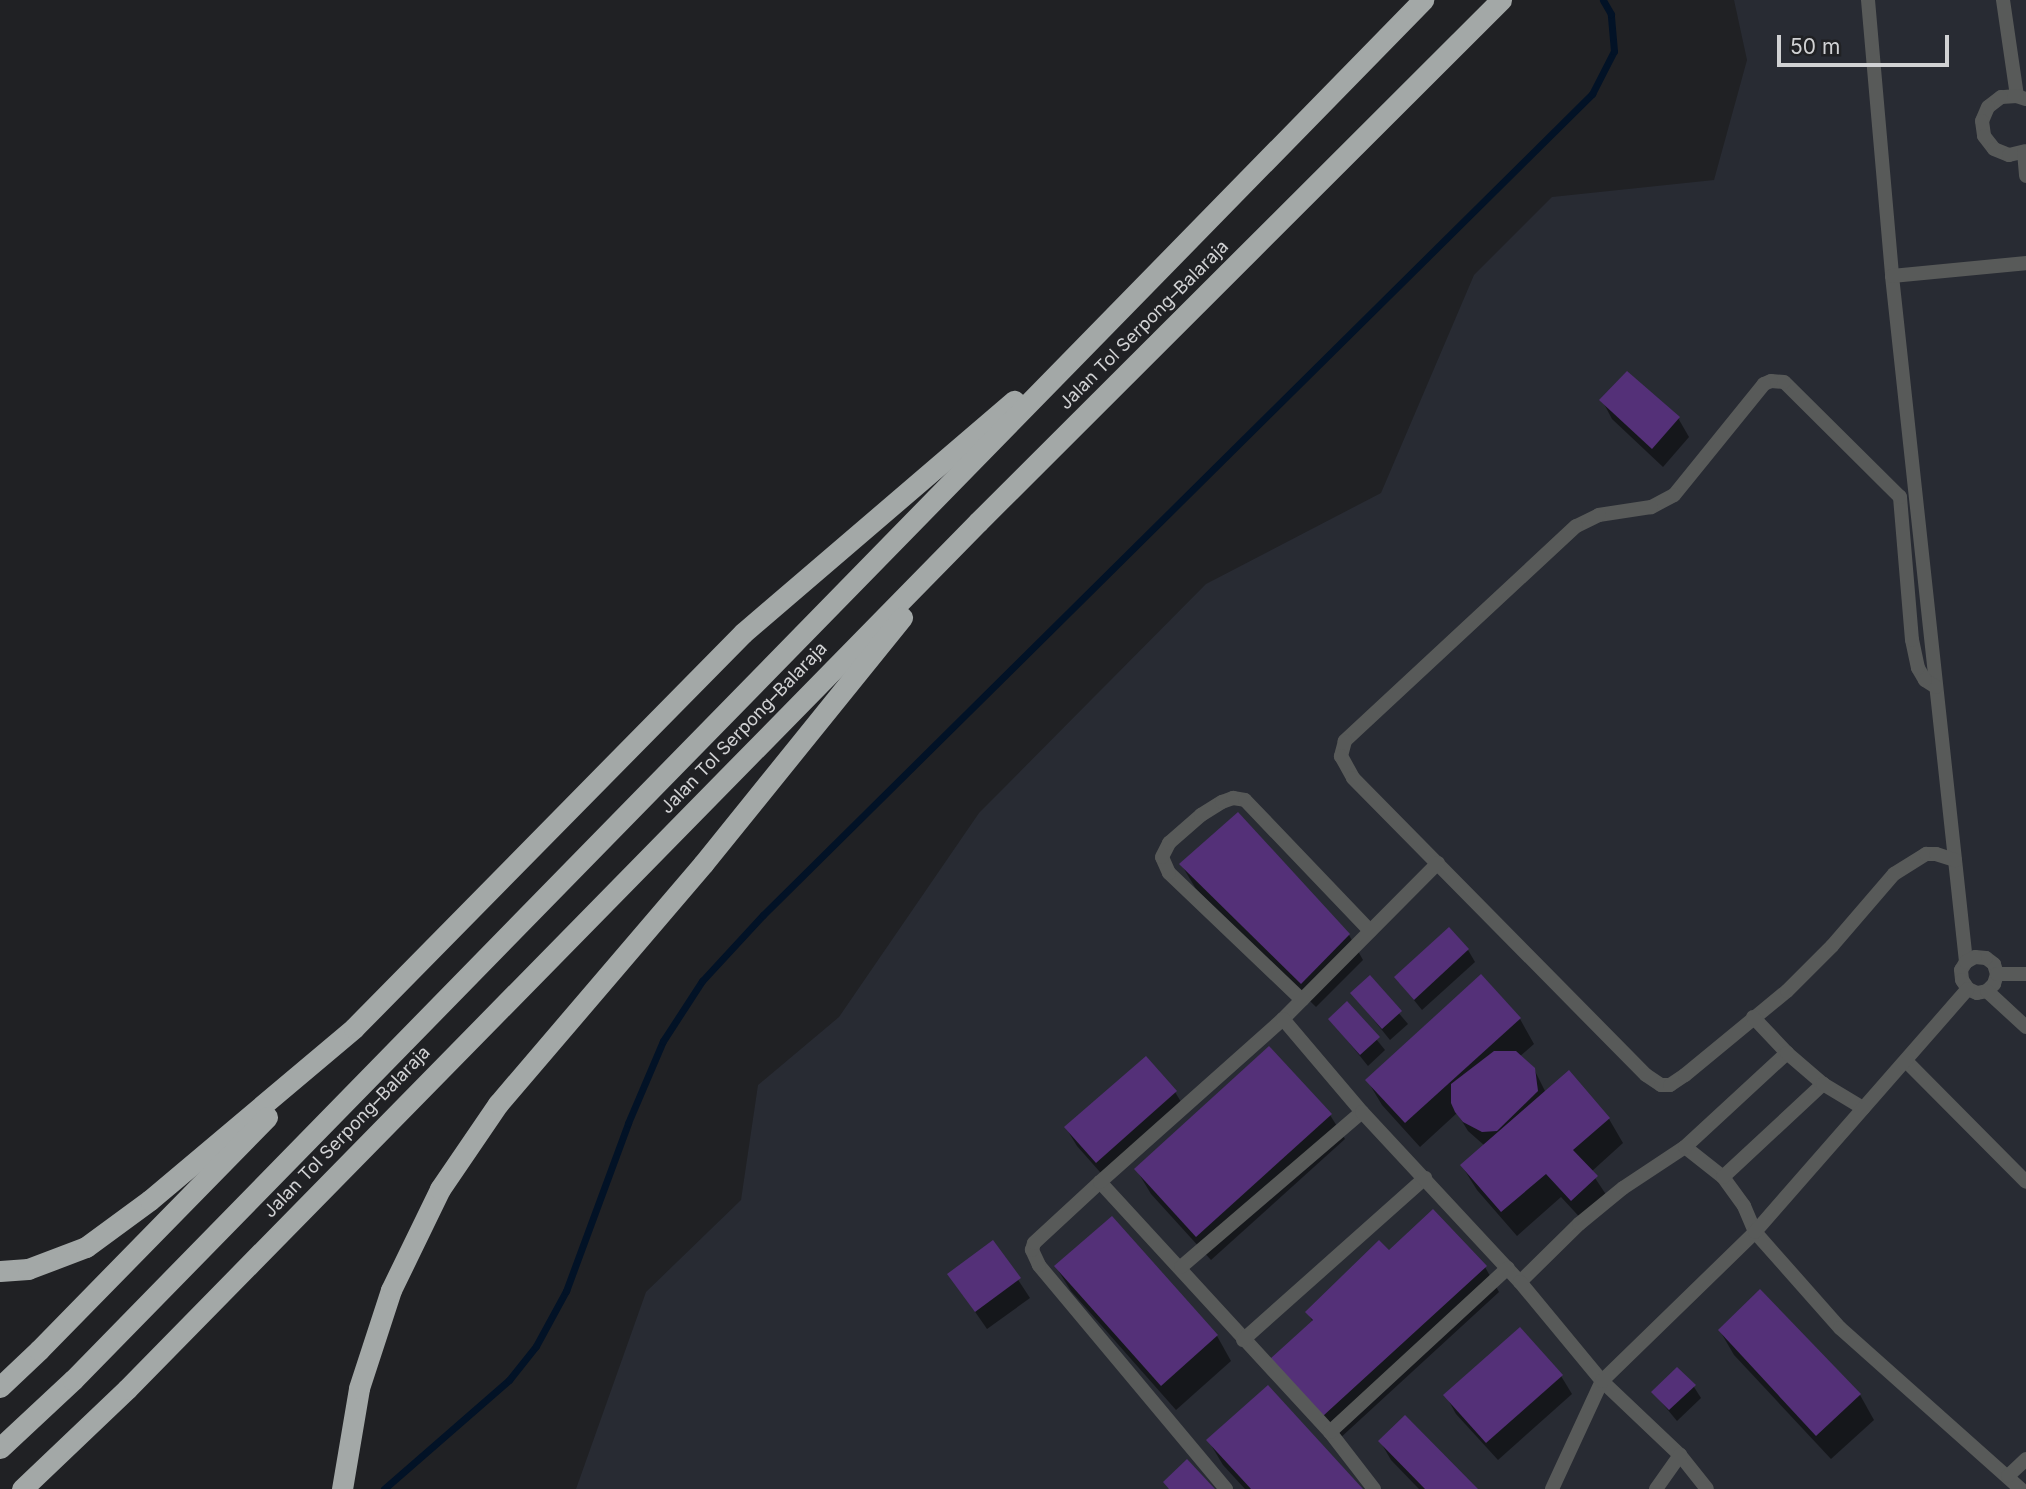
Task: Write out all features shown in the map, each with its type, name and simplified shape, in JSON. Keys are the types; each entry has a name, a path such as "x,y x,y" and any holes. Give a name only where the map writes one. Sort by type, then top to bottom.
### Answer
{"highway":[{"name":"Jalan Tol Serpong–Balaraja","path":"0,1448 73,1380 1423,0"},
{"name":"Jalan Tol Serpong–Balaraja","path":"22,1489 127,1389 978,522 1502,0"},
{"path":"0,1387 743,633 1122,309"},
{"path":"342,1489 359,1388 391,1290 440,1189 498,1104 703,864 978,522"},
{"path":"0,1271 28,1269 86,1247 150,1200 354,1028"}],"lane":[{"path":"1868,0 1892,276 1966,962"},
{"path":"2003,0 2021,79 2022,97 2001,97 1988,107 1982,121 1984,136 1994,149 2008,155 2025,152 2026,176"},
{"path":"1892,276 2026,263"},
{"path":"1936,687 1925,680 1918,668 1912,640 1900,497 1784,382 1771,381 1764,384 1675,495 1651,507 1599,515 1576,526 1345,741 1341,756 1353,778 1655,1082 1666,1085 1675,1082 1787,990 1832,946 1894,874 1926,854 1937,854 1955,860"},
{"path":"1302,1000 1169,873 1162,857 1170,843 1201,815 1223,802 1233,797 1245,800 1370,931"},
{"path":"1226,1489 1033,1255 1034,1243 1283,1019 1438,863"},
{"path":"1975,957 1986,958 1994,964 1997,974 1994,984 1987,991 1977,993 1968,989 1962,980 1961,970 1966,962 1975,957"},
{"path":"1997,974 2026,974"},
{"path":"1552,1489 1602,1381 1755,1232 1968,989"},
{"path":"1987,991 2026,1027"},
{"path":"1753,1017 1787,1053 1823,1084 1863,1108"},
{"path":"1283,1019 1362,1112 1508,1268 1602,1381 1680,1455 1707,1489"},
{"path":"1520,1282 1623,1188 1685,1147 1787,1053"},
{"path":"1906,1061 2026,1182"},
{"path":"1723,1177 1823,1084"},
{"path":"1181,1268 1362,1112"},
{"path":"1685,1147 1723,1177 1744,1206 1755,1232 1840,1328 2021,1489"},
{"path":"1243,1340 1425,1178"},
{"path":"1100,1182 1330,1432 1374,1489"},
{"path":"1330,1432 1508,1268"},
{"path":"1656,1489 1680,1455"},
{"path":"2008,1476 2026,1459"}],"shaded area":[{"path":"1734,0 2026,0 2026,1489 576,1489 646,1292 741,1200 758,1085 839,1017 979,813 1206,584 1381,493 1474,275 1552,197 1714,180 1747,60"}],"building":[{"path":"1627,371 1680,417 1652,449 1599,400"},
{"path":"1238,812 1350,934 1301,984 1179,864"},
{"path":"1449,927 1469,949 1414,1000 1394,977"},
{"path":"1481,974 1521,1018 1405,1123 1365,1080"},
{"path":"1370,975 1402,1011 1382,1029 1350,993"},
{"path":"1347,1001 1380,1037 1360,1055 1328,1019"},
{"path":"1269,1046 1332,1114 1196,1237 1134,1169"},
{"path":"1494,1051 1516,1051 1535,1068 1538,1091 1497,1131 1482,1132 1463,1122 1455,1112 1451,1103 1451,1084"},
{"path":"1146,1056 1177,1091 1096,1163 1064,1127"},
{"path":"1569,1070 1610,1118 1573,1150 1598,1176 1571,1201 1546,1174 1501,1212 1460,1165"},
{"path":"1433,1209 1487,1266 1323,1416 1270,1359 1313,1320 1305,1312 1379,1240 1389,1250"},
{"path":"1112,1216 1218,1335 1161,1386 1054,1266"},
{"path":"993,1240 1021,1278 975,1312 947,1274"},
{"path":"1760,1289 1861,1394 1816,1436 1718,1330"},
{"path":"1520,1327 1563,1375 1486,1443 1443,1395"},
{"path":"1677,1367 1696,1385 1669,1410 1651,1392"},
{"path":"1268,1385 1363,1489 1251,1489 1206,1440"},
{"path":"1405,1415 1478,1489 1425,1489 1378,1441"},
{"path":"1187,1459 1215,1489 1169,1489 1163,1482"}],"waterway":[{"path":"384,1489 509,1380 536,1346 566,1291 628,1123 663,1041 702,981 763,915 1592,94 1614,51 1611,14 1603,0"}]}
